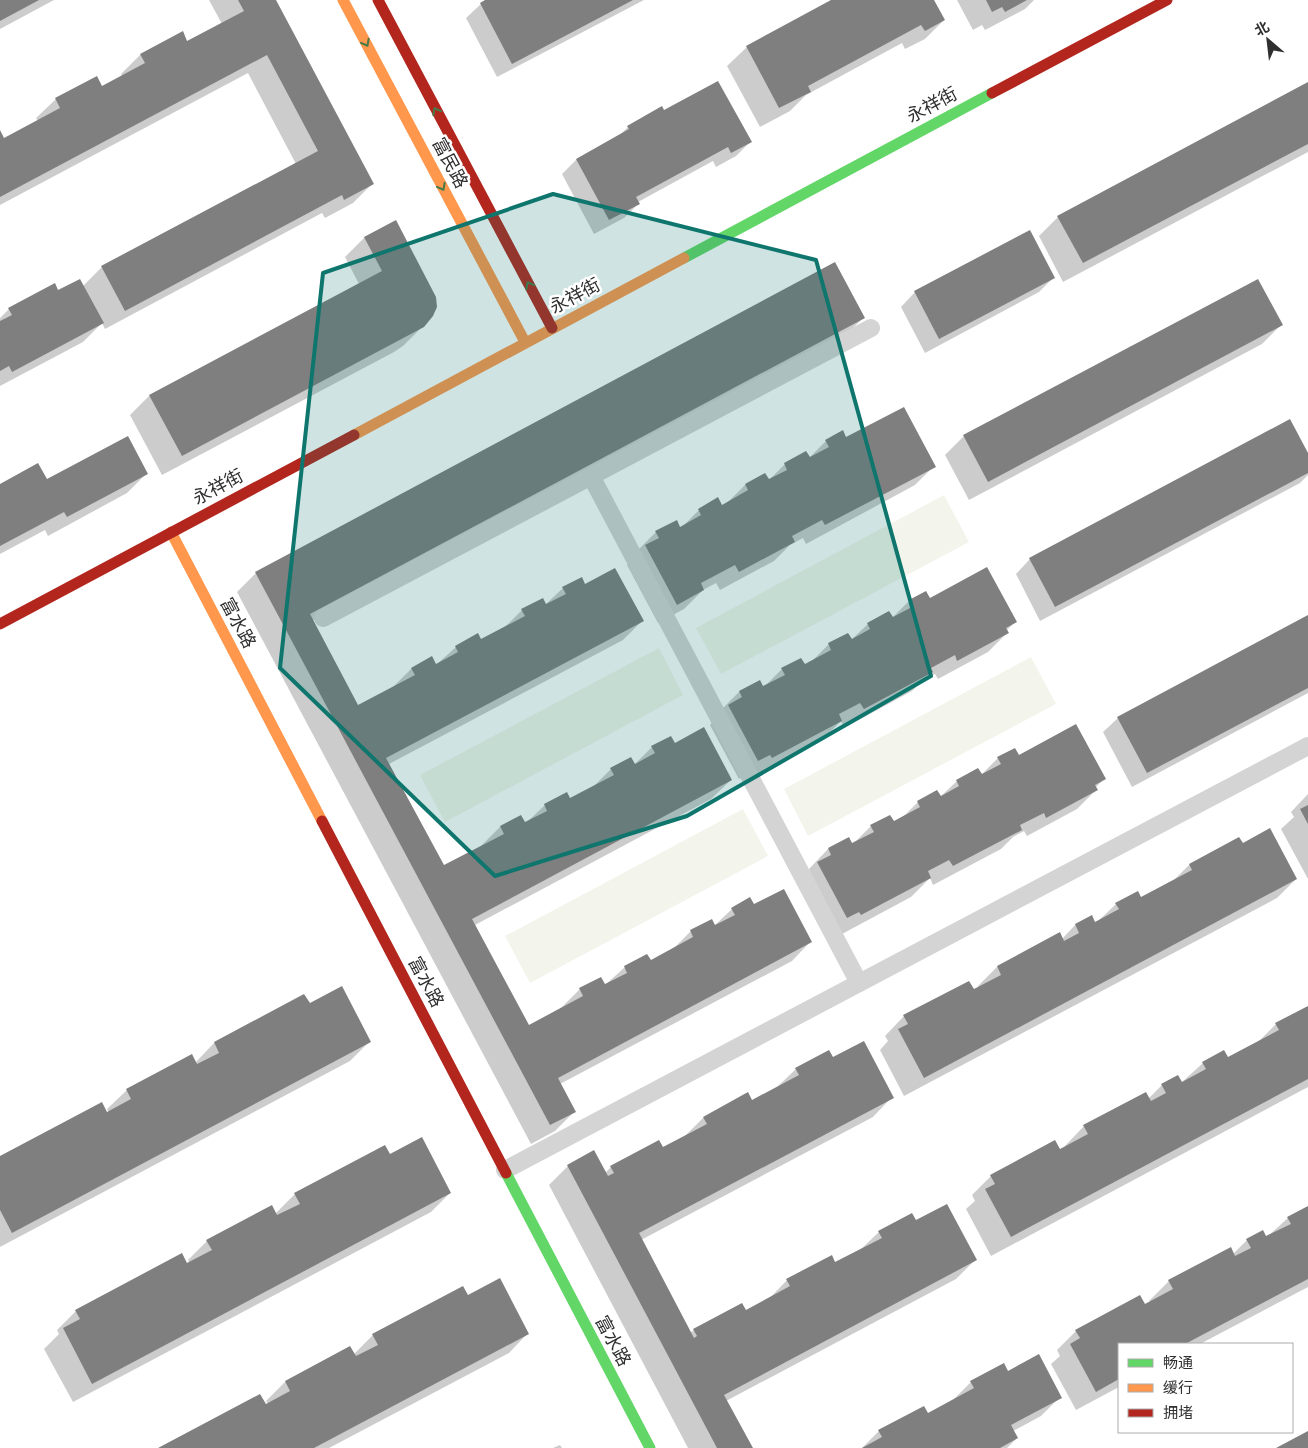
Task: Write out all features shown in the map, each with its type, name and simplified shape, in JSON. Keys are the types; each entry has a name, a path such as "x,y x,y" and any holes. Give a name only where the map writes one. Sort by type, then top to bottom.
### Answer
{"street":[{"name":"富民路","path":"343,0 525,342"},
{"name":"富民路","path":"378,0 552,328"},
{"name":"永祥街","path":"0,624 1167,0"},
{"name":"富水路","path":"171,532 650,1448"}],"lane":[{"path":"323,618 871,328"},
{"path":"590,476 859,983"},
{"path":"505,1170 1308,746"}],"highlighted area":[{"path":"553,194 816,260 931,676 687,816 495,876 280,668 323,273"}],"shaded area":[{"path":"944,495 969,542 721,674 696,628"},
{"path":"659,648 683,695 445,822 420,775"},
{"path":"1031,657 1056,704 808,836 784,789"},
{"path":"743,809 768,856 530,983 505,936"}],"building":[{"path":"0,0 39,0 0,21"},
{"path":"238,0 276,0 374,184 344,200 342,195 125,311 101,266 318,151 267,55 0,197 0,130 4,138 60,108 55,98 97,76 102,86 145,63 140,54 183,31 187,41 244,11"},
{"path":"485,0 633,0 512,64 480,3"},
{"path":"831,0 934,0 945,20 925,31 921,25 808,86 811,92 779,108 746,46"},
{"path":"986,0 1027,0 1005,12 1002,7 992,12"},
{"path":"718,81 752,142 731,153 728,147 636,197 640,204 609,220 576,159 629,129 627,126 662,106 664,110"},
{"path":"1308,82 1308,144 1083,263 1057,216"},
{"path":"396,220 436,297 437,307 433,316 424,327 182,456 149,395 382,271 364,237"},
{"path":"1030,230 1055,278 939,339 914,291"},
{"path":"835,262 865,318 310,614 358,705 415,675 411,668 432,656 436,664 458,652 455,646 478,633 481,639 525,616 521,609 543,598 546,604 566,594 562,587 582,577 585,584 615,568 644,621 386,758 444,865 504,834 500,826 521,815 525,822 547,811 544,804 567,792 570,798 614,775 610,768 631,757 635,764 655,753 651,746 671,736 675,743 704,727 732,780 472,919 529,1025 583,996 579,988 601,977 605,984 627,973 624,966 647,954 651,960 693,937 690,930 712,919 715,925 735,915 731,908 750,897 754,904 784,889 812,942 558,1078 576,1112 550,1125 255,572"},
{"path":"80,279 104,323 12,372 9,366 0,371 0,321 12,315 8,308 55,283 58,290"},
{"path":"1258,279 1283,325 988,482 963,435"},
{"path":"904,407 936,467 825,525 822,520 792,536 795,542 739,572 735,565 701,583 704,590 677,605 645,545 659,538 655,531 677,520 680,527 701,515 698,509 718,497 722,505 748,490 745,484 765,473 769,479 787,470 784,463 806,451 810,457 829,447 825,440 843,430 846,437"},
{"path":"1290,419 1308,453 1308,473 1055,607 1029,558"},
{"path":"128,436 148,474 67,517 64,512 0,546 0,484 38,463 47,479"},
{"path":"987,567 1017,622 1006,628 1009,633 957,661 955,655 931,668 933,672 864,709 860,703 839,714 842,721 772,758 770,755 758,761 728,705 742,697 739,691 760,680 763,686 785,675 781,668 801,658 805,664 831,650 828,643 848,633 852,639 870,629 867,623 889,611 893,617 912,607 909,600 926,591 930,598"},
{"path":"1308,615 1308,688 1147,773 1117,717"},
{"path":"1076,724 1106,779 1095,785 1098,790 1046,818 1044,813 1020,825 1022,830 953,866 949,860 928,871 931,878 861,915 859,912 847,918 817,862 831,855 828,848 849,837 852,843 874,832 870,825 890,815 894,821 920,807 917,801 937,790 941,796 959,786 956,780 978,768 982,774 1001,764 997,757 1015,748 1019,755"},
{"path":"1308,805 1308,824 1300,809"},
{"path":"1270,828 1297,879 924,1078 898,1029 908,1024 903,1015 969,981 974,989 1001,975 997,966 1060,932 1064,941 1079,933 1075,924 1092,915 1095,922 1119,909 1115,903 1138,891 1141,897 1192,870 1189,864 1239,837 1243,843"},
{"path":"342,986 371,1042 12,1233 0,1210 0,1156 102,1102 107,1112 131,1099 126,1089 192,1054 197,1064 219,1053 214,1042 304,994 310,1003"},
{"path":"1308,1006 1308,1079 1011,1237 985,1189 995,1184 990,1175 1055,1140 1060,1149 1088,1134 1083,1125 1146,1092 1151,1101 1166,1093 1161,1084 1178,1075 1182,1082 1206,1069 1202,1062 1224,1050 1228,1057 1279,1030 1275,1023"},
{"path":"864,1041 894,1098 639,1233 694,1338 697,1336 693,1329 742,1303 746,1310 790,1286 786,1279 832,1255 835,1262 882,1238 878,1231 912,1213 916,1220 947,1204 977,1260 724,1395 753,1448 717,1448 567,1165 594,1150 608,1176 614,1173 610,1166 659,1140 663,1147 707,1124 703,1117 748,1092 752,1100 799,1075 795,1068 829,1050 833,1057"},
{"path":"422,1137 451,1193 92,1384 63,1328 80,1319 75,1310 182,1253 187,1263 212,1250 206,1240 272,1205 277,1215 300,1204 294,1193 385,1145 390,1154"},
{"path":"1308,1206 1308,1279 1187,1343 1118,1343 1118,1380 1096,1392 1070,1344 1080,1338 1075,1330 1140,1295 1145,1304 1173,1289 1168,1280 1231,1247 1235,1256 1251,1248 1246,1239 1263,1230 1266,1236 1291,1224 1287,1217"},
{"path":"500,1278 529,1334 314,1448 158,1448 260,1394 266,1404 290,1391 285,1381 350,1346 356,1356 378,1345 372,1334 463,1286 468,1295"},
{"path":"1039,1354 1062,1398 1011,1425 1018,1438 1000,1448 862,1448 882,1437 878,1430 924,1406 928,1413 974,1388 970,1381 1004,1363 1008,1371"},
{"path":"1308,1431 1308,1448 1276,1448"}],"traffic: fast":[{"path":"684,258 992,93"},
{"path":"506,1173 650,1448"}],"traffic: slow":[{"path":"343,0 525,342"},
{"path":"354,435 684,258"},
{"path":"171,532 322,821"}],"traffic: jam":[{"path":"378,0 552,328"},
{"path":"992,93 1167,0"},
{"path":"0,624 354,435"},
{"path":"322,821 506,1173"}]}
